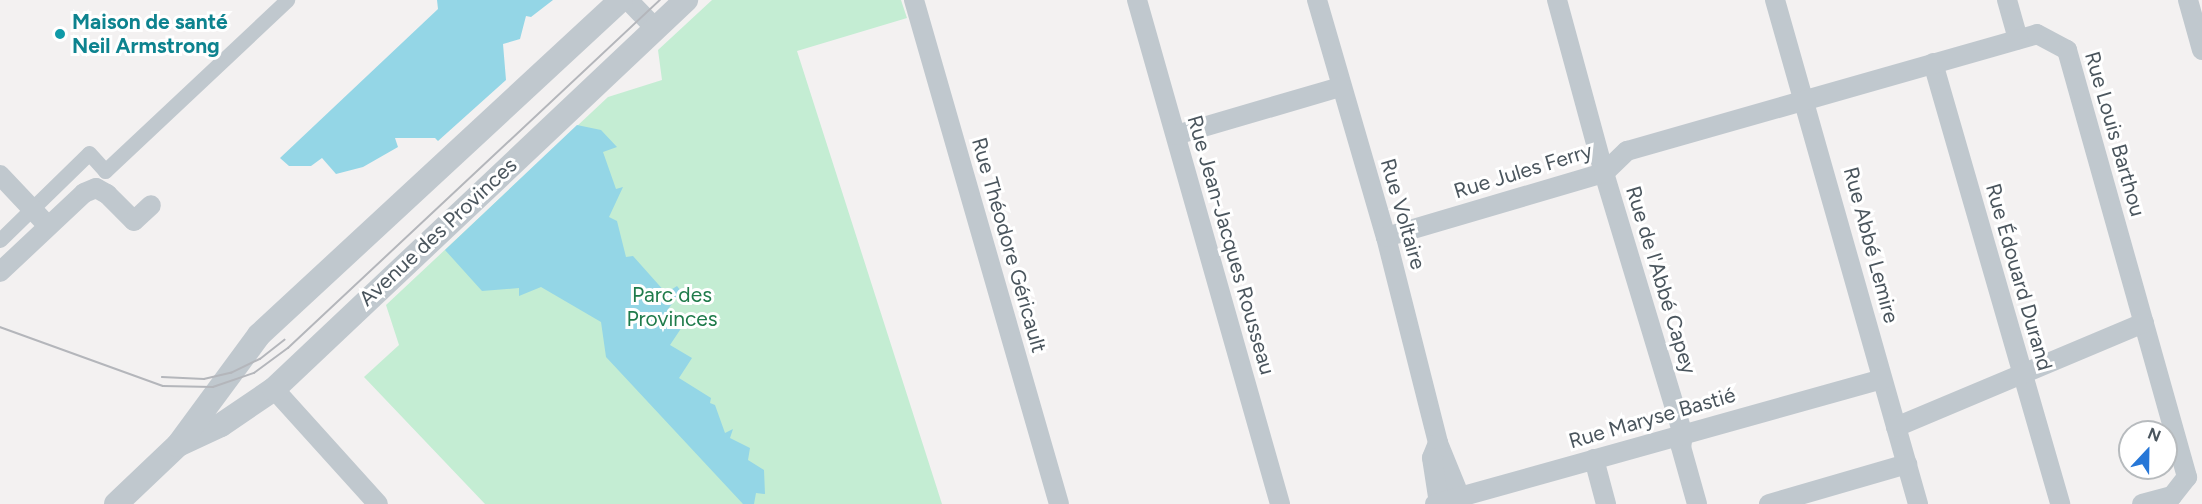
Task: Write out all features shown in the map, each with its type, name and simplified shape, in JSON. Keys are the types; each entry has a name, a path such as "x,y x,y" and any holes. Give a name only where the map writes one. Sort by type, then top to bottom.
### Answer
{"street":[{"path":"0,240 89,153 105,171 287,0"},
{"name":"Avenue des Provinces","path":"116,504 178,446 259,335 621,0"},
{"path":"627,0 656,29"},
{"name":"Avenue des Provinces","path":"178,446 221,425 274,389 686,0"},
{"name":"Rue Théodore Géricault","path":"914,0 1059,504"},
{"name":"Rue Jean-Jacques Rousseau","path":"1137,0 1280,504"},
{"name":"Rue Voltaire","path":"1317,0 1340,87 1386,237 1438,443 1460,497"},
{"name":"Rue de l'Abbé Capey","path":"1557,0 1604,173 1683,435 1681,447 1697,504"},
{"name":"Rue Abbé Lemire","path":"1775,0 1805,99 1918,504"},
{"path":"2007,0 2018,39"},
{"path":"2188,0 2202,50"},
{"name":"Rue Louis Barthou","path":"1805,99 2037,34 2067,50 2144,323"},
{"name":"Rue Édouard Durand","path":"1933,63 2060,504"},
{"path":"1176,135 1340,87"},
{"name":"Rue Jules Ferry","path":"1386,237 1604,173 1627,151 1798,104 1805,99"},
{"path":"0,175 48,226"},
{"path":"0,272 84,193 96,188 108,194 134,221 151,205"},
{"path":"1896,427 2021,372 2144,323 2187,477 2172,496 2142,504"},
{"name":"Rue Maryse Bastié","path":"1437,503 1882,379"},
{"path":"274,389 378,504"},
{"name":"Rue Voltaire","path":"1437,503 1432,458 1438,443"},
{"path":"1594,459 1606,504"},
{"path":"1769,504 1907,464"}],"green space":[{"name":"Parc des Provinces","path":"712,0 901,0 907,18 797,51 942,504 485,504 364,377 399,345 386,305 608,97 662,80 658,50"}],"water":[{"path":"437,0 553,0 531,17 526,16 520,39 503,44 506,80 438,141 435,138 395,138 398,147 363,167 336,174 322,158 311,166 289,166 280,158 438,9"},
{"path":"577,125 601,130 617,147 603,152 616,189 623,187 609,217 617,221 626,257 633,256 666,293 677,286 681,291 664,315 682,327 670,345 692,358 679,378 711,398 710,403 715,405 725,433 733,429 730,438 750,448 748,460 764,470 765,494 756,493 754,504 743,504 606,357 601,322 541,287 519,296 519,288 482,291 445,250"}],"tram line":[{"path":"0,327 163,386 213,387 254,373 288,348 660,0"},
{"path":"162,377 204,379 231,373 260,359 284,340"}],"place":[{"name":"Maison de santé Neil Armstrong","path":"60,34"}]}
